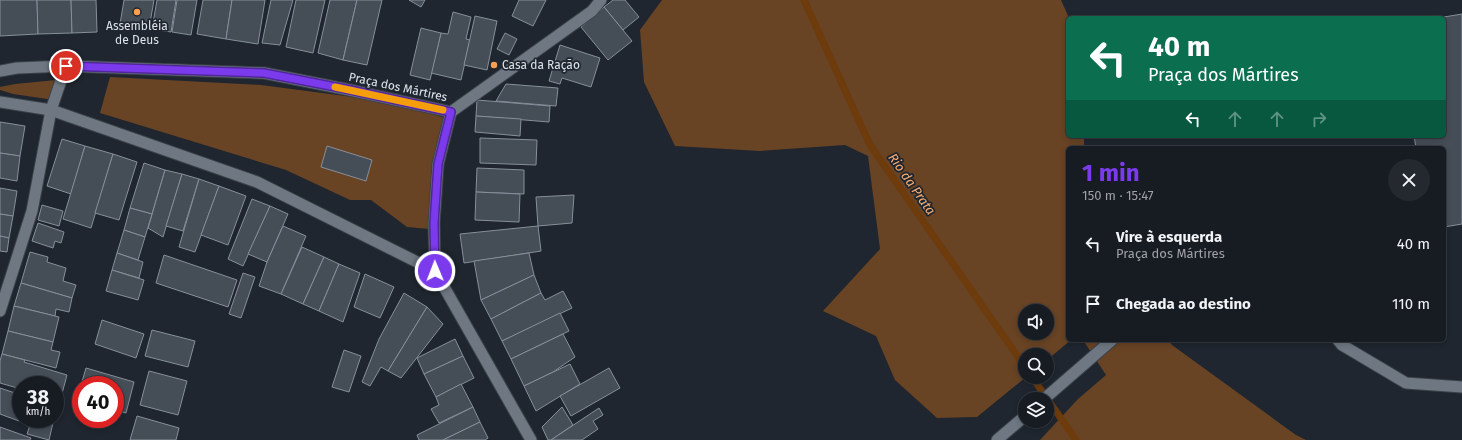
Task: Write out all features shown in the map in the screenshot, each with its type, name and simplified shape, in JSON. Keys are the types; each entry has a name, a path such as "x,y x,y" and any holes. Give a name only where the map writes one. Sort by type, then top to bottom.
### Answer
{"street":[{"path":"451,112 592,11 601,0"},
{"path":"0,311 32,211 51,110 66,66"},
{"name":"Praça dos Mártires","path":"0,71 17,68 66,66 264,73 451,112 438,164 434,223 435,271"},
{"path":"0,102 51,110 257,182 435,271 531,440"},
{"path":"1052,392 1110,342"},
{"path":"1340,342 1342,345 1406,383 1462,387"},
{"path":"997,440 1018,422"}],"shaded area":[{"path":"662,0 1061,0 1068,16 1066,16 1066,138 1084,138 1084,146 1066,146 1066,342 1069,342 1054,354 1054,348 1018,348 1018,384 977,417 937,418 895,380 876,336 823,311 880,249 868,156 845,145 760,151 675,146 644,82 640,30"},
{"path":"110,77 261,85 399,103 445,118 430,229 407,227 371,200 350,200 286,170 100,113"},
{"path":"56,80 54,100 13,94 0,90 0,87 15,84"},
{"path":"1084,342 1170,342 1296,435 1306,440 1040,440 1051,428 1054,428 1054,425 1078,399 1106,375"}],"building":[{"path":"0,0 37,0 38,34 0,36"},
{"path":"37,0 71,0 72,33 38,34"},
{"path":"71,0 96,0 97,32 72,33"},
{"name":"Assembléia de Deus","path":"124,0 154,0 149,29 120,24"},
{"path":"157,0 176,0 171,32 152,29"},
{"path":"177,0 197,0 191,35 172,32"},
{"path":"203,0 232,0 226,39 197,34"},
{"path":"232,0 265,0 258,44 226,39"},
{"path":"271,0 293,0 280,45 262,43"},
{"path":"296,0 325,0 313,53 286,47"},
{"path":"330,0 357,0 343,60 318,53"},
{"path":"357,0 382,0 367,65 343,60"},
{"path":"409,0 425,0 421,7"},
{"path":"519,0 546,0 533,26 512,16"},
{"path":"613,0 625,0 639,17 623,30 604,7"},
{"path":"604,7 632,41 608,60 581,27"},
{"path":"453,12 471,17 466,39 470,40 461,80 431,73 441,33 448,34"},
{"path":"1462,14 1462,224 1446,227 1446,146 1416,146 1414,138 1446,138 1446,17"},
{"path":"475,16 497,21 487,70 464,65"},
{"path":"421,28 441,33 430,80 410,75"},
{"path":"505,33 517,39 509,55 497,49"},
{"path":"560,45 600,58 591,87 562,78 560,84 549,81"},
{"path":"506,84 558,88 556,106 496,101"},
{"path":"477,100 550,106 549,122 476,116"},
{"path":"476,116 521,119 520,136 475,132"},
{"path":"0,122 25,126 20,156 0,153"},
{"path":"480,138 537,140 536,165 480,163"},
{"path":"62,139 85,146 71,194 47,186"},
{"path":"85,146 113,154 91,228 63,219"},
{"path":"327,146 372,160 366,181 321,167"},
{"path":"0,153 20,156 17,181 0,178"},
{"path":"113,154 137,162 119,220 95,213"},
{"path":"144,163 165,170 152,214 130,208"},
{"path":"477,168 524,170 524,194 476,192"},
{"path":"165,170 182,174 163,237 148,228"},
{"path":"182,174 199,179 183,231 166,226"},
{"path":"199,179 219,186 195,252 179,247"},
{"path":"219,186 246,196 228,245 201,235"},
{"path":"0,188 17,191 13,216 0,214"},
{"path":"476,192 520,194 519,222 475,220"},
{"path":"574,195 572,223 538,226 536,197"},
{"path":"252,199 270,206 243,266 228,259"},
{"path":"42,205 63,211 59,226 38,220"},
{"path":"270,206 288,214 267,262 248,254"},
{"path":"130,208 152,214 145,237 124,230"},
{"path":"0,214 13,216 9,238 0,236"},
{"path":"38,223 64,232 61,243 55,241 53,248 32,241"},
{"path":"283,226 306,236 281,294 259,286 267,262"},
{"path":"538,226 541,251 464,263 460,234"},
{"path":"124,230 145,237 138,260 117,253"},
{"path":"0,236 9,238 7,252 0,251"},
{"path":"302,247 324,257 303,304 281,294"},
{"path":"30,252 48,257 47,262 66,268 63,281 76,285 72,298 21,283"},
{"path":"117,253 143,262 139,278 112,270"},
{"path":"529,253 534,275 481,300 474,261"},
{"path":"164,255 237,280 228,307 156,283"},
{"path":"324,257 339,264 319,311 303,304"},
{"path":"339,264 360,273 343,322 319,311"},
{"path":"112,270 144,280 138,300 106,291"},
{"path":"243,273 255,277 241,318 229,314"},
{"path":"365,274 394,287 380,318 354,307"},
{"path":"534,275 541,293 491,319 481,300"},
{"path":"21,283 72,298 69,312 56,309 55,316 14,306"},
{"path":"563,291 572,308 502,341 491,319 541,293 545,300"},
{"path":"404,293 427,307 388,371 381,367 370,386 362,382 379,339"},
{"path":"14,306 59,317 53,342 8,331"},
{"path":"427,307 443,324 401,378 388,371"},
{"path":"560,313 569,331 511,359 502,341"},
{"path":"102,320 144,334 136,358 95,344"},
{"path":"152,330 195,341 188,367 145,356"},
{"path":"8,331 53,342 51,350 60,352 56,368 2,354"},
{"path":"563,334 575,357 553,372 524,386 511,359"},
{"path":"455,339 463,356 424,374 417,358"},
{"path":"344,350 361,356 349,392 332,387"},
{"path":"2,354 25,360 24,362 67,375 64,386 64,376 12,376 12,386 0,383 0,361"},
{"path":"463,356 474,378 436,397 424,374"},
{"path":"570,364 580,384 536,411 524,386"},
{"path":"86,368 113,376 84,376"},
{"path":"609,368 620,388 571,416 560,396"},
{"path":"149,371 187,381 178,415 140,405"},
{"path":"124,379 134,382 126,413 124,412"},
{"path":"461,384 473,407 439,423 431,409 439,405 436,397"},
{"path":"0,388 12,392 12,418 0,414"},
{"path":"473,407 480,422 443,440 419,440 417,435"},
{"path":"562,407 573,425 551,440 548,440 542,427"},
{"path":"599,408 603,415 593,421 598,429 582,440 551,440"},
{"path":"137,416 179,428 176,440 130,440"},
{"path":"480,422 488,438 485,440 443,440"},
{"path":"0,427 31,438 30,440 0,440"},
{"path":"29,428 52,428 49,440 27,434"}],"waterway":[{"name":"Rio da Prata","path":"804,0 870,145 1018,357"},
{"name":"Rio da Prata","path":"1037,384 1076,440"}],"slow traffic":[{"path":"335,87 443,110"}],"place":[{"name":"Assembléia de Deus","path":"137,12"},
{"name":"Casa da Ração","path":"494,65"}],"route":[{"path":"66,66 264,73 451,112 438,164 434,223 435,271"}]}
